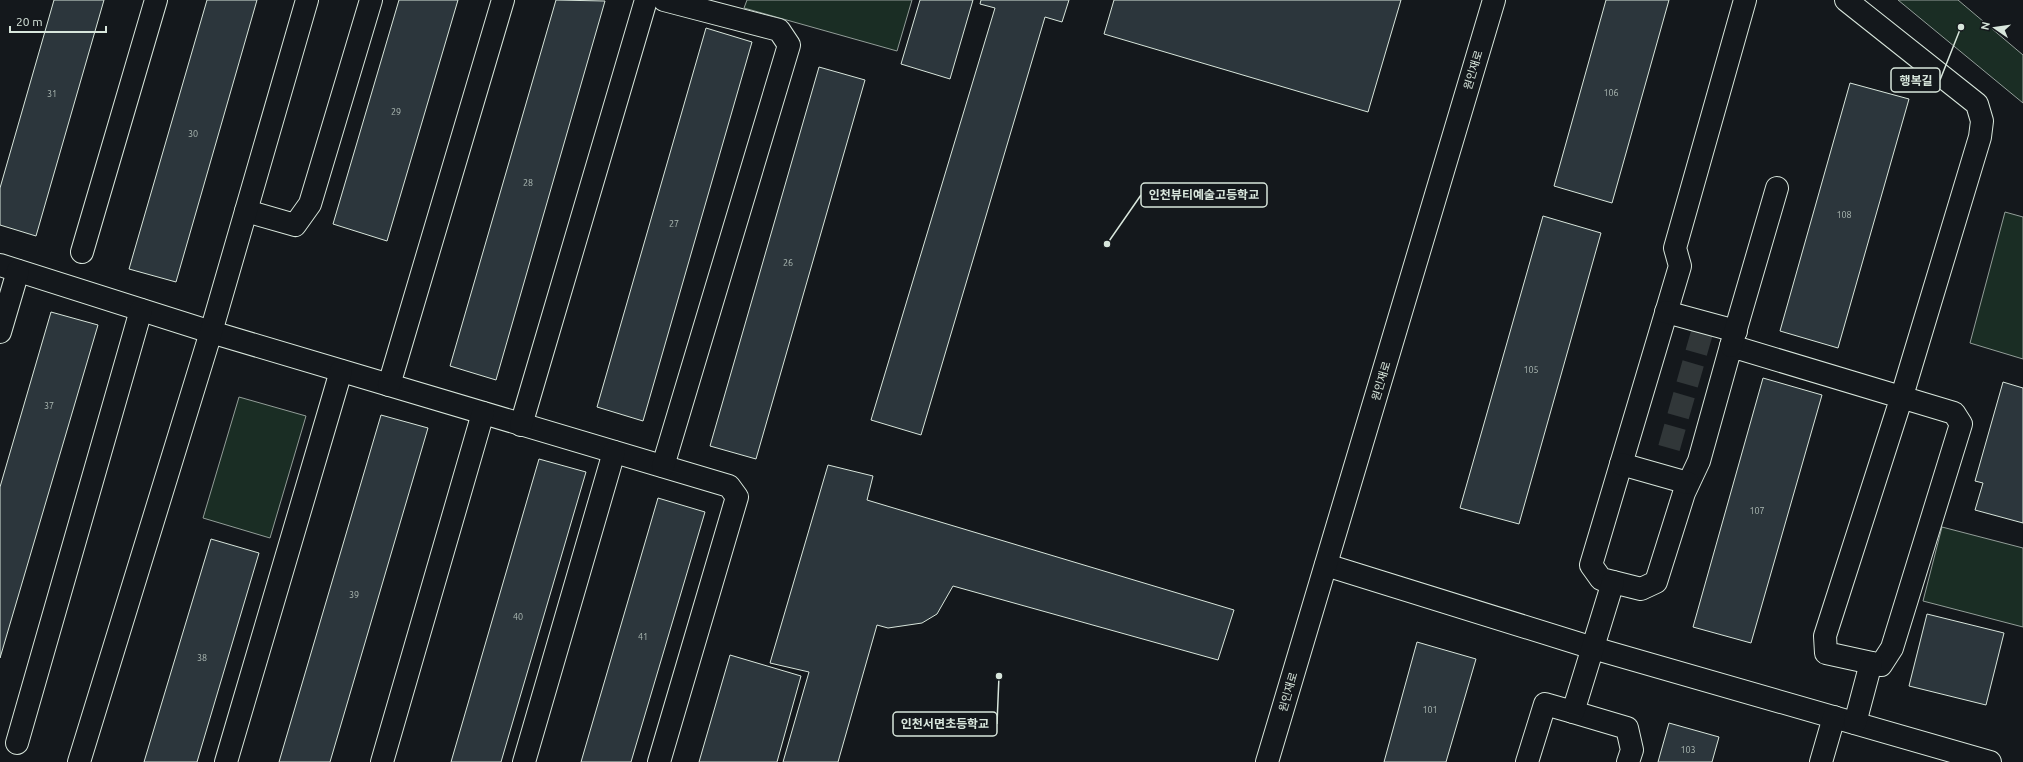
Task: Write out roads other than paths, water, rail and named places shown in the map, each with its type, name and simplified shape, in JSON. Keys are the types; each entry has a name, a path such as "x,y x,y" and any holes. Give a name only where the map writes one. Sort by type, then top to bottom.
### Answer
{"main road":[{"path":"82,252 156,0"},
{"path":"79,762 211,332 307,0"},
{"path":"246,211 295,225 310,204 371,0"},
{"path":"389,385 503,0"},
{"path":"521,425 646,0"},
{"path":"663,466 789,45 779,30 664,0"},
{"name":"원인재로","path":"1267,762 1494,0"},
{"path":"1746,0 1675,248 1680,266 1591,565 1601,579 1641,589 1656,582 1688,483 1699,461 1777,188"},
{"path":"1666,312 1734,338 1902,396 1954,413 1961,424 1892,648 1881,665 1826,653 1825,636 1902,396 1980,137 1982,122 1977,104 1846,0"},
{"path":"0,332 9,268 211,332 729,486 737,497 659,762"},
{"path":"17,743 141,310"},
{"path":"226,762 341,371"},
{"path":"382,762 483,413"},
{"path":"524,762 614,452"},
{"path":"1621,464 1688,483"},
{"path":"1326,565 1593,648 1990,762"},
{"path":"1573,712 1613,582"},
{"path":"1855,723 1871,662"},
{"path":"1527,762 1545,704 1627,728 1632,750 1628,762"},
{"path":"1821,762 1834,717"}],"tunnel":[{"path":"1669,448 1705,322"}],"place":[{"name":"행복길","path":"1961,27"},
{"name":"인천뷰티예술고등학교","path":"1107,244"},
{"name":"인천서면초등학교","path":"999,676"}]}
